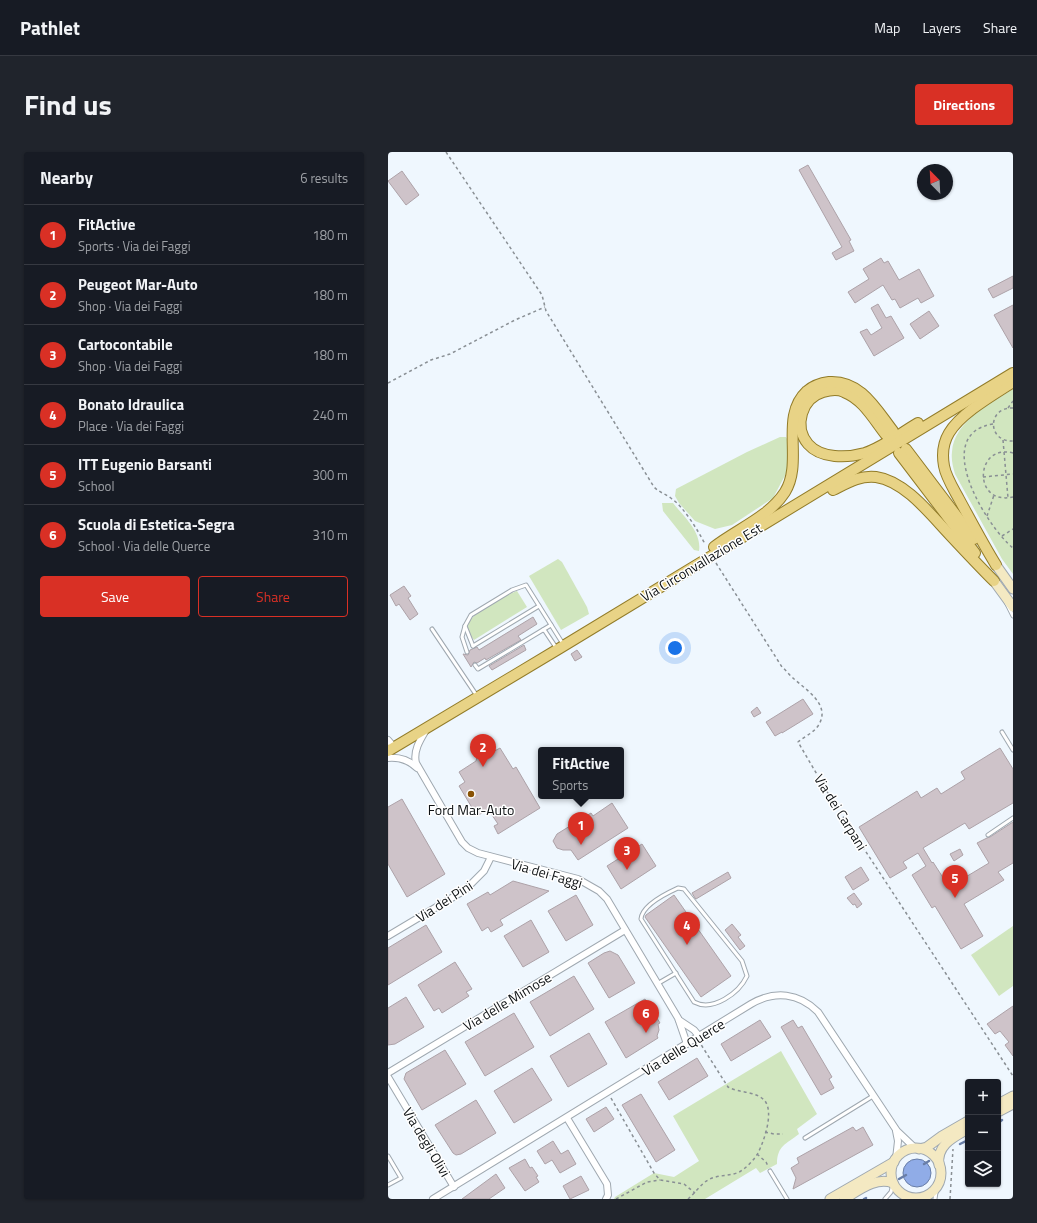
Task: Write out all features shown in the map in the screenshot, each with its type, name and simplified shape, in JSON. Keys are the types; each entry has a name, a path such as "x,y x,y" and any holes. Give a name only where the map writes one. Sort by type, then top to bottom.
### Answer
{"main road":[{"name":"Via Circonvallazione Est","path":"390,746 478,697 561,648 696,565 710,554 730,544 1013,373"},
{"path":"710,554 727,537 764,514 786,491 792,476 795,410 801,398 812,388 822,384 834,382 847,384 856,388 866,397 889,433 854,397 842,391 827,391 816,395 806,404 802,414 802,431 809,445 820,453 836,456 850,456 871,450 948,406 984,390"},
{"path":"996,565 976,533 949,479 944,464 943,451 947,438 958,422 992,395 1013,382"},
{"path":"994,581 903,451 996,565"},
{"path":"730,544 792,515 850,481 864,477 877,477 894,483 912,496 994,581"}],"street":[{"path":"996,565 1013,589"},
{"path":"994,581 1013,607"},
{"name":"Via dei Faggi","path":"429,725 419,742 415,760 418,768 462,842 473,850 491,857 578,879 599,891 607,899 676,1015 687,1044"},
{"path":"388,758 404,759 411,762 418,768"},
{"name":"Via dei Pini","path":"388,936 465,890 484,871 491,857"},
{"name":"Via delle Mimose","path":"388,1073 625,930"},
{"name":"Via delle Querce","path":"433,1199 687,1044 700,1040 764,998 776,995 793,997 808,1004 820,1015 895,1128 901,1136 917,1149"},
{"name":"Via dei Faggi","path":"676,1015 680,1020 694,1030 700,1040"},
{"name":"Via degli Olivi","path":"388,1077 454,1186"},
{"path":"1001,1107 1013,1096"},
{"path":"1001,1108 1013,1104"},
{"path":"567,1118 607,1184 608,1195 606,1199"},
{"path":"830,1199 881,1170 903,1152 928,1146 965,1123"},
{"name":"Via delle Querce","path":"895,1128 898,1141 895,1160"},
{"path":"844,1199 876,1182 884,1180 893,1184 903,1195 913,1199 930,1194 937,1186 941,1176 939,1165 940,1154 945,1144 965,1131"},
{"path":"917,1149 930,1153 939,1165"},
{"path":"893,1184 891,1170 895,1160"}],"lane":[{"path":"467,652 462,640 462,632 471,615 480,608 524,585 527,586 551,625 561,648"},
{"path":"1002,591 1006,606 1013,616"},
{"path":"465,626 473,647 539,606"},
{"path":"475,664 478,669 551,625"},
{"path":"432,628 478,697"},
{"path":"543,630 561,648"},
{"path":"482,661 484,665"},
{"path":"1002,732 1013,750"},
{"path":"988,835 1013,818"},
{"path":"678,888 684,889 742,961 747,976 744,983 726,998 710,1005 699,1005 694,1002 676,973 641,918 641,914 644,909 654,901 678,888"},
{"path":"657,984 676,973"},
{"path":"1001,1098 1013,1092"},
{"path":"805,1138 873,1096"},
{"path":"1001,1109 1013,1108"},
{"path":"388,1156 401,1178 388,1185"},
{"path":"770,1171 787,1199"},
{"path":"886,1199 891,1192 893,1184"},
{"path":"935,1199 937,1186"}],"path":[{"path":"446,152 542,296 546,311 654,487 660,493 672,499 681,508 701,536 710,554"},
{"path":"388,383 431,360 450,354 514,320 545,307"},
{"path":"1008,408 1013,401"},
{"path":"1013,408 1000,411 996,415 993,424 996,433 1003,440 1013,441"},
{"path":"993,424 976,430 970,436 965,449 965,462 969,483 986,516 1013,548"},
{"path":"1003,440 1008,498"},
{"path":"1013,453 1004,452 994,455 987,462 983,472 987,489 994,495 1008,498 1013,497"},
{"path":"983,477 1013,474"},
{"path":"986,516 994,495"},
{"path":"1002,536 1013,529"},
{"name":"Via dei Carpani","path":"710,554 782,667 794,679 804,686 819,702 822,716 819,724 798,742 832,800 1013,1076"},
{"path":"688,1199 713,1177 732,1175 744,1168 757,1154 769,1119 768,1107 764,1100 756,1095 734,1090 728,1087 700,1040"},
{"path":"610,1098 654,1173 660,1180"},
{"path":"765,1132 783,1134"},
{"path":"950,1199 954,1144"},
{"path":"757,1154 766,1162 770,1171"},
{"path":"616,1199 647,1182 660,1180 684,1184 695,1193"}],"green space":[{"path":"1013,389 1013,574 1002,559 955,474 952,463 952,455 954,441 966,422 984,407"},
{"path":"780,437 786,437 789,443 790,466 773,498 732,525 715,529 695,521 679,503 675,496 676,489 747,452"},
{"path":"662,503 673,503 687,519 698,537 699,551 694,550 663,511"},
{"path":"558,559 562,562 587,607 589,614 561,630 529,576"},
{"path":"517,591 527,607 474,640 468,629 469,622 472,618 491,604"},
{"path":"1013,926 1013,986 999,996 971,955"},
{"path":"781,1051 817,1114 797,1129 799,1134 783,1146 777,1158 777,1164 760,1173 756,1168 705,1199 614,1199 654,1173 674,1177 699,1161 673,1116"}],"water":[{"path":"917,1159 927,1163 931,1173 927,1183 917,1187 907,1183 903,1173 907,1163"}],"building":[{"path":"808,165 851,240 849,241 854,251 836,260 832,253 842,247 799,170"},
{"path":"402,171 419,195 406,205 388,181"},
{"path":"881,258 884,263 888,261 899,280 919,269 934,296 921,303 918,298 900,308 895,299 892,300 883,285 855,303 848,292 869,279 863,269"},
{"path":"1013,276 1013,288 993,298 988,289"},
{"path":"878,304 886,318 891,316 904,338 874,356 860,332 867,329 871,335 882,328 871,308"},
{"path":"1013,305 1013,348 994,315"},
{"path":"929,311 939,326 920,339 910,324"},
{"path":"404,586 411,596 408,598 418,614 410,620 399,604 396,606 390,595"},
{"path":"533,617 537,624 518,636 521,640 486,660 485,658 477,663 474,662 471,667 463,654 468,655 470,650 477,647 479,650"},
{"path":"524,645 526,650 492,670 489,666"},
{"path":"577,650 582,657 575,661 571,654"},
{"path":"803,699 813,714 775,736 766,722"},
{"path":"757,707 761,713 754,717 751,712"},
{"path":"500,748 513,769 516,767 540,808 498,834 494,826 498,824 488,809 477,816 459,786 465,782 459,772 476,761 477,757 482,758"},
{"path":"1000,748 1013,769 1013,803 969,829 965,823 923,848 949,887 989,863 977,843 990,837 1013,822 1013,863 998,872 1004,880 964,904 983,936 961,949 935,906 932,908 912,875 926,866 918,853 903,862 907,868 890,878 859,827 917,791 921,798 937,788 941,794 965,779 961,772"},
{"path":"402,799 445,874 407,897 388,864 388,807"},
{"path":"612,803 628,828 578,860 571,850 557,848 553,841 557,834 591,813 593,816"},
{"path":"642,844 656,866 621,889 607,866"},
{"path":"960,849 963,855 954,861 950,854"},
{"path":"861,867 869,880 853,890 845,877"},
{"path":"728,872 731,878 696,899 695,898 692,893"},
{"path":"513,881 549,891 500,920 503,925 491,932 488,927 482,931 467,904 488,892 490,895"},
{"path":"854,893 862,904 857,908 855,904 853,905 847,898"},
{"path":"576,895 593,925 566,941 548,911"},
{"path":"674,895 731,976 701,997 645,917"},
{"path":"531,920 549,952 523,967 504,936"},
{"path":"732,924 741,935 738,937 745,946 740,950 725,930"},
{"path":"426,925 442,952 388,985 388,948"},
{"path":"610,951 618,955 635,983 609,998 588,963"},
{"path":"455,962 472,989 466,992 469,996 442,1013 439,1008 434,1011 418,985"},
{"path":"574,976 594,1009 550,1036 530,1002"},
{"path":"406,997 424,1027 395,1044 388,1045 388,1008"},
{"path":"645,999 660,1023 658,1024 658,1038 626,1058 605,1022"},
{"path":"1013,1006 1013,1056 1005,1045 1009,1042 1000,1031 995,1034 987,1024"},
{"path":"514,1013 534,1047 485,1076 465,1042"},
{"path":"760,1020 771,1037 731,1061 721,1044"},
{"path":"793,1020 798,1028 802,1026 832,1077 829,1079 834,1088 821,1095 781,1027"},
{"path":"589,1033 607,1064 568,1087 550,1056"},
{"path":"445,1050 466,1084 422,1110 404,1079 406,1073"},
{"path":"697,1058 708,1076 669,1100 658,1082"},
{"path":"532,1068 552,1100 514,1123 494,1091"},
{"path":"641,1094 675,1150 656,1162 622,1105"},
{"path":"476,1100 496,1133 461,1154 456,1155 453,1153 435,1125"},
{"path":"606,1107 614,1119 594,1132 586,1119"},
{"path":"853,1127 856,1131 863,1127 873,1145 793,1189 796,1178 791,1168 799,1163 797,1158"},
{"path":"553,1141 561,1154 568,1150 576,1164 560,1173 552,1160 545,1164 537,1151"},
{"path":"525,1159 530,1168 532,1167 538,1176 536,1177 539,1182 525,1191 509,1168"},
{"path":"496,1174 505,1188 489,1199 462,1199"},
{"path":"581,1176 589,1190 570,1199 563,1186"}],"waterway":[{"path":"960,1144 965,1142"},
{"path":"924,1164 929,1161"},
{"path":"899,1179 906,1175"}],"place":[{"name":"Peugeot Mar-Auto","path":"483,767"},
{"name":"Ford Mar-Auto","path":"471,794"},
{"name":"FitActive","path":"581,845"},
{"name":"Cartocontabile","path":"627,870"},
{"name":"ITT Eugenio Barsanti","path":"955,898"},
{"name":"Bonato Idraulica","path":"687,945"},
{"name":"Scuola di Estetica-Segra","path":"646,1033"}]}
